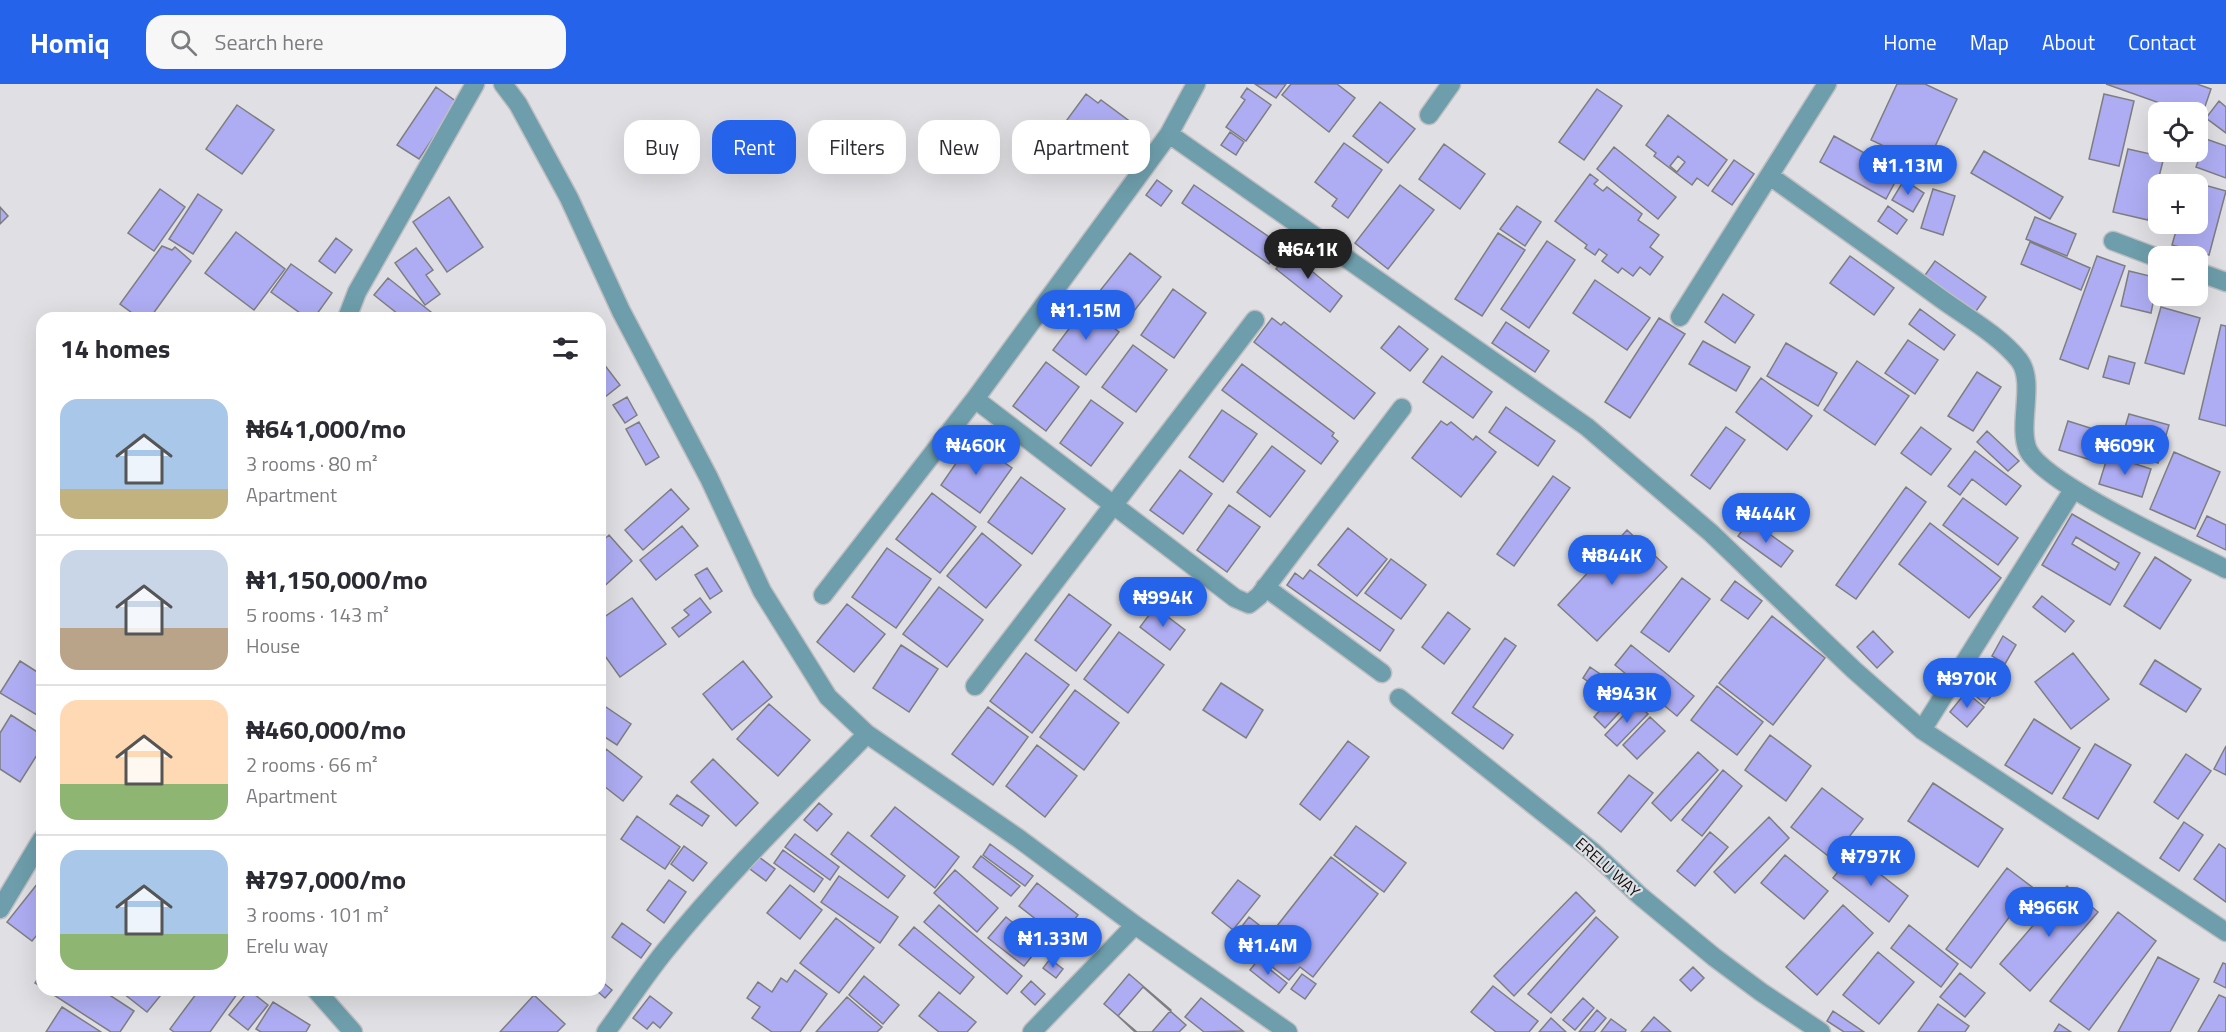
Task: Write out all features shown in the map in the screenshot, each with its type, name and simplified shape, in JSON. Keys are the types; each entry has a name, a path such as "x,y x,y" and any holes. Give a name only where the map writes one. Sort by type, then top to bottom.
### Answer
{"street":[{"path":"349,312 357,292 475,84"},
{"path":"503,84 518,104 570,198 621,311 709,478 762,591 819,685 867,734 1018,838 1135,925 1288,1032"},
{"path":"823,595 975,399 1168,134 1196,84"},
{"path":"1429,115 1451,84"},
{"path":"1680,317 1827,84"},
{"path":"1168,134 1587,427 1711,533 1854,670 1922,729 2226,932"},
{"path":"1770,176 1985,331 2021,362 2025,374 2026,438 2029,451 2073,490 2226,569"},
{"path":"2113,241 2148,254"},
{"path":"2208,276 2226,282"},
{"path":"975,686 1255,320"},
{"path":"975,399 1235,598 1249,604 1265,587 1402,408"},
{"path":"1922,729 2073,490"},
{"path":"1265,587 1382,673"},
{"name":"ERELU WAY","path":"1399,698 1593,852 1639,895 1714,957 1821,1032"},
{"path":"606,1032 664,952 705,903 867,734"},
{"path":"0,909 36,849"},
{"path":"1032,1032 1135,925"},
{"path":"321,996 352,1032"}],"building":[{"path":"1255,84 1286,84 1276,98"},
{"path":"1291,84 1337,84 1355,98 1329,132 1282,95"},
{"path":"1897,84 1925,84 1957,99 1926,166 1871,140"},
{"path":"2106,84 2197,84 2211,89 2207,102 2157,102"},
{"path":"436,87 457,102 419,159 397,145"},
{"path":"1247,88 1271,105 1246,141 1226,127 1245,100 1241,97"},
{"path":"1597,89 1622,106 1584,160 1559,142"},
{"path":"1086,94 1098,103 1101,100 1128,120 1067,120"},
{"path":"2104,94 2134,101 2119,166 2089,159"},
{"path":"2219,101 2226,107 2226,133 2208,120 2208,115"},
{"path":"1380,102 1415,129 1388,163 1353,136"},
{"path":"237,105 274,130 242,174 206,149"},
{"path":"1668,115 1727,160 1708,186 1697,178 1692,185 1654,156 1656,153 1646,145","holes":["1678,156 1685,162 1677,172 1670,166"]},
{"path":"1230,132 1244,142 1236,155 1221,145"},
{"path":"1834,136 1900,173 1886,199 1820,162"},
{"path":"2208,140 2226,146 2226,178 2196,167 2198,162 2208,162"},
{"path":"1344,143 1382,170 1348,218 1332,206 1337,199 1315,182"},
{"path":"1444,144 1485,174 1460,209 1419,179"},
{"path":"1614,147 1676,197 1658,219 1597,169"},
{"path":"2128,149 2148,153 2148,162 2163,162 2160,174 2148,174 2148,220 2113,212"},
{"path":"1984,151 2063,197 2050,219 1971,173"},
{"path":"1734,160 1754,174 1732,205 1712,191"},
{"path":"1590,174 1598,180 1594,184 1603,191 1607,187 1642,214 1638,220 1659,235 1650,247 1663,257 1650,275 1640,267 1633,276 1622,268 1618,273 1602,261 1607,255 1599,249 1595,255 1585,248 1587,245 1555,221"},
{"path":"1157,180 1172,191 1161,206 1146,195"},
{"path":"1904,180 1924,193 1913,212 1892,200"},
{"path":"1194,185 1281,245 1269,264 1182,203"},
{"path":"1400,185 1434,210 1388,269 1355,243"},
{"path":"2208,186 2226,191 2209,255 2208,246 2172,245 2175,234 2208,234"},
{"path":"160,189 185,207 154,251 128,233"},
{"path":"1933,189 1955,196 1943,235 1921,228"},
{"path":"198,194 222,210 193,254 169,239"},
{"path":"449,197 483,247 447,272 413,222"},
{"path":"1517,206 1541,222 1525,246 1500,229"},
{"path":"1888,206 1907,220 1897,234 1878,221"},
{"path":"0,207 8,216 0,224"},
{"path":"2035,217 2076,234 2067,256 2026,239"},
{"path":"236,232 285,269 254,310 205,273"},
{"path":"1498,233 1525,250 1482,316 1455,299"},
{"path":"336,238 352,250 335,273 319,261"},
{"path":"1547,241 1575,260 1529,328 1501,309"},
{"path":"2030,242 2090,268 2081,290 2021,264"},
{"path":"162,246 172,250 175,247 191,261 154,312 131,312 120,304"},
{"path":"416,248 433,270 426,275 440,294 425,305 395,263"},
{"path":"1293,248 1312,263 1308,268 1342,296 1330,312 1276,269"},
{"path":"1130,253 1161,277 1126,321 1095,297"},
{"path":"1850,256 1894,288 1874,315 1830,283"},
{"path":"2097,256 2125,266 2088,369 2060,359"},
{"path":"1935,261 1986,297 1974,314 1923,278"},
{"path":"291,264 332,293 318,312 299,312 271,292"},
{"path":"2129,271 2148,276 2148,306 2152,306 2151,313 2121,306"},
{"path":"388,278 431,312 395,312 374,295"},
{"path":"1595,280 1650,318 1627,350 1573,313"},
{"path":"1173,289 1206,313 1174,358 1141,335"},
{"path":"1723,294 1754,315 1735,343 1705,322"},
{"path":"1086,306 1119,332 1086,375 1053,350"},
{"path":"2161,307 2200,318 2184,374 2145,363"},
{"path":"1920,309 1955,335 1944,350 1909,324"},
{"path":"1272,318 1281,325 1284,322 1375,393 1354,419 1254,342"},
{"path":"1659,318 1685,334 1630,418 1605,402"},
{"path":"1506,322 1549,351 1535,372 1492,343"},
{"path":"2221,325 2226,326 2226,426 2199,419"},
{"path":"1399,326 1428,349 1410,371 1381,348"},
{"path":"1908,340 1938,360 1915,394 1885,373"},
{"path":"1703,341 1750,367 1736,391 1689,364"},
{"path":"1786,343 1837,373 1818,406 1767,376"},
{"path":"1133,345 1167,370 1136,412 1102,387"},
{"path":"1442,356 1492,392 1473,418 1423,382"},
{"path":"2109,356 2135,363 2129,384 2103,377"},
{"path":"1857,361 1909,396 1875,445 1824,410"},
{"path":"1046,362 1079,387 1046,431 1013,406"},
{"path":"1242,364 1334,433 1332,436 1338,441 1321,464 1222,390"},
{"path":"606,367 620,385 606,396"},
{"path":"1977,372 2001,387 1973,431 1948,416"},
{"path":"1761,378 1812,416 1787,450 1736,412"},
{"path":"627,397 637,415 625,423 613,405"},
{"path":"1091,400 1123,423 1091,466 1060,443"},
{"path":"1506,407 1555,441 1538,466 1489,432"},
{"path":"1222,410 1257,434 1223,482 1189,457"},
{"path":"2129,414 2169,425 2158,463 2118,451"},
{"path":"1441,421 1447,425 1451,422 1473,440 1476,436 1496,452 1461,497 1412,458"},
{"path":"2068,421 2106,433 2097,462 2059,450"},
{"path":"639,422 659,457 646,465 626,429"},
{"path":"1726,427 1745,440 1710,489 1691,475"},
{"path":"1921,427 1951,449 1931,475 1901,453"},
{"path":"1987,431 2019,461 2008,471 1977,442"},
{"path":"972,440 1012,468 980,513 941,485"},
{"path":"1272,446 1305,471 1270,517 1237,492"},
{"path":"1975,451 2021,486 2006,505 1972,479 1960,495 1948,486"},
{"path":"2174,452 2220,472 2195,529 2150,509"},
{"path":"2108,455 2151,469 2142,497 2099,484"},
{"path":"1180,470 1212,494 1183,534 1150,510"},
{"path":"1553,476 1570,488 1514,566 1497,554"},
{"path":"1021,477 1065,509 1032,554 988,522"},
{"path":"1906,487 1926,502 1856,599 1836,585"},
{"path":"671,489 689,509 643,550 625,530"},
{"path":"932,493 976,527 940,573 896,539"},
{"path":"1963,498 2018,538 1998,565 1943,525"},
{"path":"1229,505 1260,527 1227,572 1197,550"},
{"path":"2072,514 2140,553 2110,605 2042,565","holes":["2076,537 2119,563 2115,570 2072,544"]},
{"path":"2207,516 2226,525 2226,550 2197,536"},
{"path":"1750,520 1793,551 1781,567 1738,536"},
{"path":"1930,523 2001,578 1969,618 1899,564"},
{"path":"682,526 698,546 656,580 640,560"},
{"path":"1348,528 1387,559 1357,596 1318,565"},
{"path":"1627,530 1667,567 1597,641 1558,605"},
{"path":"982,533 1021,565 986,608 947,576"},
{"path":"609,535 632,561 606,585 606,538"},
{"path":"887,548 931,579 896,628 852,597"},
{"path":"2155,557 2191,580 2160,629 2124,606"},
{"path":"1391,559 1426,585 1401,619 1365,593"},
{"path":"707,568 722,591 710,599 695,575"},
{"path":"1310,570 1394,630 1380,651 1287,585 1295,573 1303,579"},
{"path":"1682,578 1710,599 1669,652 1641,632"},
{"path":"1735,581 1762,601 1748,619 1721,600"},
{"path":"939,587 983,620 947,667 903,634"},
{"path":"1069,594 1111,625 1076,671 1035,640"},
{"path":"2042,596 2074,621 2065,632 2033,607"},
{"path":"632,598 666,644 620,677 606,657 606,616"},
{"path":"700,598 711,612 679,637 672,628 689,615 684,610"},
{"path":"847,604 885,634 854,672 817,642"},
{"path":"1155,607 1185,630 1170,650 1140,627"},
{"path":"1448,612 1470,629 1444,664 1422,647"},
{"path":"1772,616 1825,658 1773,725 1719,683"},
{"path":"1873,631 1893,652 1877,668 1857,647"},
{"path":"1119,632 1164,665 1128,713 1084,679"},
{"path":"2003,636 2016,645 2005,664 1992,656"},
{"path":"1505,638 1516,646 1473,707 1513,735 1503,749 1452,713"},
{"path":"901,645 938,669 909,712 873,688"},
{"path":"1631,645 1694,696 1677,716 1615,665"},
{"path":"1026,653 1069,685 1032,733 990,701"},
{"path":"2073,653 2109,699 2071,729 2035,682"},
{"path":"2155,660 2201,689 2186,712 2140,684"},
{"path":"20,661 36,671 36,714 0,693"},
{"path":"743,661 772,697 732,730 703,694"},
{"path":"1590,667 1606,678 1599,689 1583,678"},
{"path":"1979,676 1996,690 1985,704 1968,689"},
{"path":"1221,683 1263,710 1246,738 1203,710"},
{"path":"1717,686 1763,722 1737,755 1691,720"},
{"path":"1075,690 1119,723 1084,770 1040,737"},
{"path":"1617,691 1629,702 1605,728 1594,717"},
{"path":"1966,692 1984,707 1967,727 1950,712"},
{"path":"1636,702 1648,714 1617,746 1605,735"},
{"path":"769,704 810,740 778,776 737,739"},
{"path":"606,707 631,724 617,745 606,738"},
{"path":"988,707 1028,737 993,785 952,754"},
{"path":"11,715 36,731 36,757 20,782 0,769 0,733"},
{"path":"1650,717 1665,731 1637,759 1623,745"},
{"path":"2034,719 2080,748 2052,794 2005,765"},
{"path":"1770,735 1811,766 1786,801 1745,770"},
{"path":"1348,741 1369,757 1320,820 1300,804"},
{"path":"2095,744 2131,765 2098,819 2063,798"},
{"path":"1037,745 1077,776 1045,817 1006,786"},
{"path":"2226,746 2226,775 2214,769"},
{"path":"606,749 642,777 623,801 606,788"},
{"path":"1698,752 1718,770 1671,821 1652,803"},
{"path":"2186,754 2211,771 2178,819 2154,802"},
{"path":"713,759 758,803 736,826 691,782"},
{"path":"1723,770 1742,786 1702,836 1682,820"},
{"path":"1629,775 1653,793 1621,832 1598,813"},
{"path":"1933,783 2003,829 1978,867 1908,821"},
{"path":"1822,788 1863,819 1832,859 1791,827"},
{"path":"677,795 709,816 702,826 670,804"},
{"path":"819,803 832,814 817,831 804,820"},
{"path":"895,807 959,857 935,888 871,836"},
{"path":"637,816 680,847 665,869 621,839"},
{"path":"1769,817 1789,838 1735,893 1714,872"},
{"path":"2184,822 2203,835 2179,871 2160,858"},
{"path":"1356,826 1406,863 1384,892 1334,855"},
{"path":"848,832 905,876 888,898 831,854"},
{"path":"1710,832 1728,847 1695,886 1677,871"},
{"path":"795,834 839,867 830,880 785,847"},
{"path":"990,844 1033,876 1025,886 983,855"},
{"path":"2219,844 2226,849 2226,902 2194,879"},
{"path":"684,846 707,863 693,881 671,864"},
{"path":"783,850 823,879 814,892 774,863"},
{"path":"1853,853 1908,896 1889,922 1833,878"},
{"path":"1785,855 1828,891 1804,919 1761,883"},
{"path":"981,856 1020,886 1011,896 973,867"},
{"path":"759,857 775,869 766,881 750,869"},
{"path":"1331,857 1378,894 1313,977 1300,967 1289,980 1258,956 1264,947 1278,958 1293,939 1277,926"},
{"path":"2007,868 2032,887 1971,968 1946,949"},
{"path":"955,870 998,908 977,932 934,893"},
{"path":"839,876 898,917 880,943 821,902"},
{"path":"669,880 686,892 664,923 647,910"},
{"path":"1238,880 1260,896 1233,930 1212,913"},
{"path":"1037,883 1078,915 1060,938 1019,906"},
{"path":"790,885 822,910 800,939 767,913"},
{"path":"36,886 36,936 32,941 7,922"},
{"path":"2067,886 2098,912 2030,991 2000,964"},
{"path":"1576,892 1595,911 1514,996 1494,976"},
{"path":"939,905 1022,976 1007,994 924,922"},
{"path":"1843,905 1873,933 1817,995 1786,967"},
{"path":"2118,912 2156,941 2089,1030 2050,1001"},
{"path":"1006,917 1041,945 1024,966 988,938"},
{"path":"1249,917 1264,929 1255,941 1239,930"},
{"path":"1596,917 1618,937 1551,1013 1528,994"},
{"path":"836,918 874,948 839,993 800,963"},
{"path":"622,923 651,944 641,958 612,937"},
{"path":"1909,925 1958,964 1941,987 1891,948"},
{"path":"914,927 974,977 960,994 899,945"},
{"path":"1878,952 1914,982 1879,1024 1843,995"},
{"path":"2158,957 2199,979 2170,1032 2118,1032"},
{"path":"1050,959 1063,969 1056,978 1043,968"},
{"path":"1258,960 1287,983 1279,993 1250,970"},
{"path":"2223,963 2226,964 2226,988 2214,982"},
{"path":"1693,967 1704,978 1691,991 1680,980"},
{"path":"795,970 827,994 800,1032 772,1032 752,1018 760,1007 747,998 758,982 772,992 781,978 787,982"},
{"path":"1960,973 1985,993 1965,1017 1940,997"},
{"path":"1129,974 1171,1010 1152,1032 1137,1032 1104,1004"},
{"path":"1302,974 1316,984 1305,999 1291,989"},
{"path":"864,976 899,1005 883,1024 849,995"},
{"path":"1031,981 1045,994 1035,1005 1021,992"},
{"path":"606,985 612,990 605,998 603,996 606,996"},
{"path":"1493,986 1538,1021 1529,1032 1496,1032 1471,1012"},
{"path":"1143,987 1186,1025 1179,1032 1135,1032 1118,1016"},
{"path":"939,992 976,1022 967,1032 939,1032 919,1016"},
{"path":"2219,995 2226,998 2226,1032 2198,1032"},
{"path":"55,996 111,996 134,1011 120,1032 111,1032"},
{"path":"127,996 160,996 147,1012"},
{"path":"195,996 236,996 210,1032 174,1032 170,1029"},
{"path":"244,996 257,996 268,1005 248,1030 229,1015"},
{"path":"533,996 565,1024 557,1032 500,1032"},
{"path":"650,996 672,1013 660,1028 653,1022 647,1029 633,1018"},
{"path":"847,997 882,1027 877,1032 816,1032"},
{"path":"1201,998 1243,1031 1204,1032 1185,1017"},
{"path":"1583,998 1594,1008 1575,1030 1563,1020"},
{"path":"273,1002 310,1025 306,1032 261,1032 256,1029"},
{"path":"1938,1004 1969,1026 1965,1032 1918,1032"},
{"path":"62,1007 101,1032 46,1032"},
{"path":"1597,1010 1606,1018 1594,1032 1579,1032"},
{"path":"1833,1011 1864,1032 1844,1032 1827,1021"},
{"path":"1654,1017 1671,1032 1641,1032"},
{"path":"1551,1018 1566,1032 1539,1032"},
{"path":"1611,1019 1626,1030 1625,1032 1601,1032"},
{"path":"2059,1024 2071,1032 2054,1032"}]}
